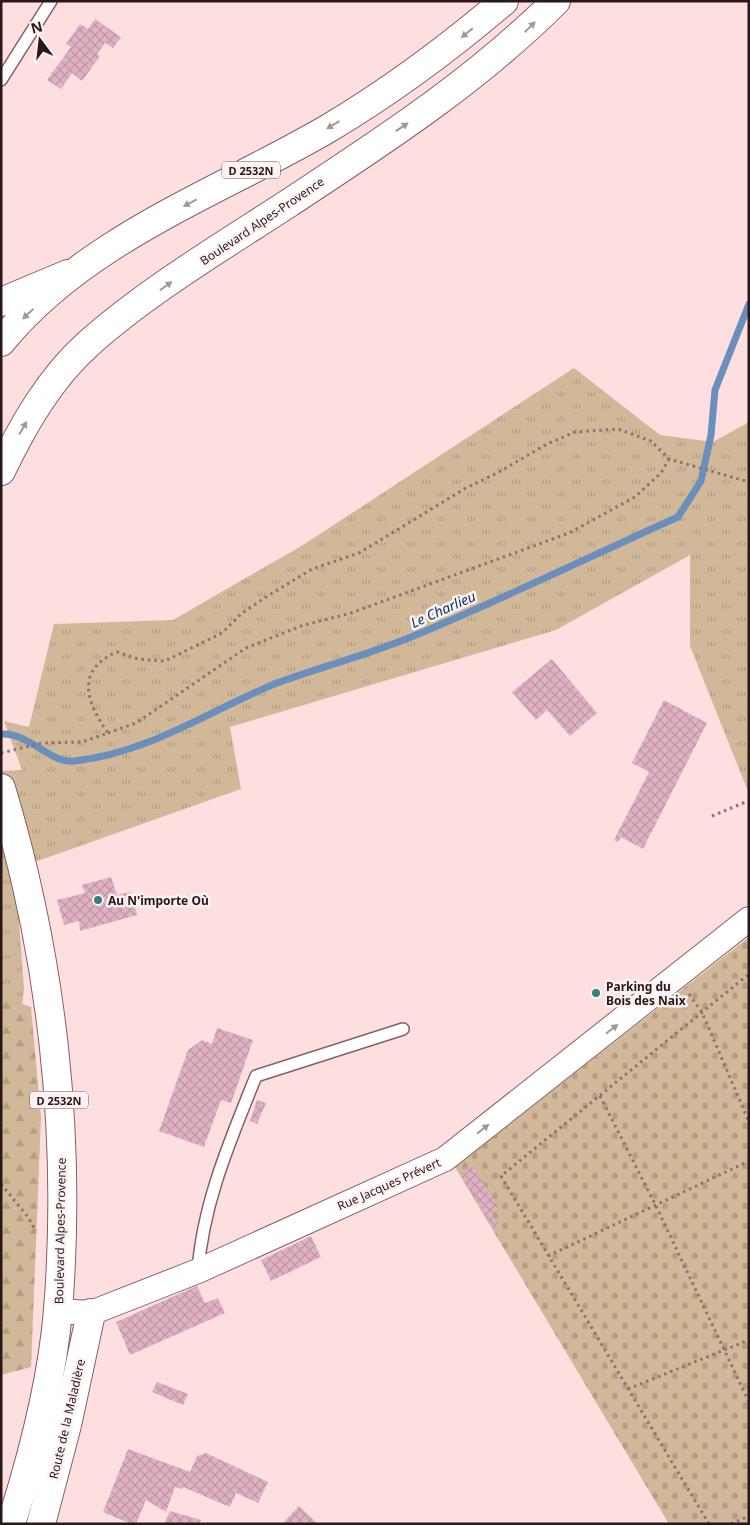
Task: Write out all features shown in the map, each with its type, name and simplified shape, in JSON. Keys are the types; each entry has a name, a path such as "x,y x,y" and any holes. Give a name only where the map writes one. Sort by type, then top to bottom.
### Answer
{"main road":[{"name":"D 2532N","path":"1,342 18,323 76,271 138,230 345,118 393,88 455,43 504,1"},
{"name":"Boulevard Alpes-Provence","path":"1,471 34,409 55,380 87,345 126,314 218,249 452,93 518,39 556,1"},
{"path":"1,302 76,271"},
{"name":"Boulevard Alpes-Provence","path":"1,788 30,891 55,1054 63,1180 58,1310 50,1371 32,1457 11,1524"},
{"name":"Route de la Maladière","path":"41,1524 67,1425 91,1313"}],"street":[{"name":"Rue Jacques Prévert","path":"58,1310 91,1313 198,1270 445,1159 678,977 749,919"}],"lane":[{"path":"1,80 51,1"},
{"path":"198,1270 200,1237 222,1161 256,1076 403,1029"}],"path":[{"path":"108,733 96,716 89,690 91,671 101,659 117,652 138,659 165,660 222,633 242,614 312,569 359,553 466,488 499,472 547,444 574,432 618,429 651,441 669,459 732,479 749,482"},
{"path":"1,753 42,743 82,742 136,723 246,648 300,626 351,613 570,533 635,498 661,473 669,459"},
{"path":"712,816 749,801"},
{"path":"709,1524 501,1176 749,974"},
{"path":"702,1012 749,1122"},
{"path":"600,1096 655,1204 749,1402"},
{"path":"548,1256 749,1161"},
{"path":"1,1184 28,1218 37,1233"},
{"path":"628,1389 749,1340"},
{"path":"731,1524 749,1516"}],"green space":[{"path":"574,368 660,435 713,442 749,422 749,794 690,646 690,555 556,630 230,727 241,789 15,869 24,988 1,1229 1,771 22,770 4,721 29,727 54,624 173,620 303,545"},
{"path":"749,937 749,1524 669,1524 455,1167"},
{"path":"1,997 31,1007 41,1118 31,1367 1,1375"}],"building":[{"path":"95,19 121,37 113,48 105,43 97,54 100,56 82,81 72,73 61,89 47,80 71,47 66,44 80,24 88,29"},
{"path":"552,659 597,713 570,736 547,710 536,720 512,692"},
{"path":"664,700 707,723 643,849 621,837 618,842 614,840 649,772 632,763"},
{"path":"111,877 117,895 131,892 137,915 80,931 79,921 64,925 57,900 85,893 82,885"},
{"path":"217,1028 253,1040 231,1103 221,1100 204,1147 159,1131 188,1050 202,1040 212,1044"},
{"path":"257,1100 266,1103 257,1124 250,1121"},
{"path":"472,1166 499,1207 491,1212 499,1225 493,1228 461,1175"},
{"path":"311,1236 321,1257 271,1281 261,1260"},
{"path":"197,1286 205,1303 218,1298 225,1313 130,1355 116,1322"},
{"path":"157,1382 188,1394 183,1405 152,1392"},
{"path":"128,1449 190,1472 197,1456 206,1453 268,1482 258,1503 236,1493 230,1507 183,1487 182,1489 175,1487 166,1512 146,1500 136,1524 131,1524 103,1512"},
{"path":"299,1506 318,1524 282,1524"},
{"path":"170,1511 201,1520 199,1524 164,1524"}],"waterway":[{"name":"Le Charlieu","path":"1,734 21,738 56,758 65,761 101,757 127,750 178,729 277,683 416,635 678,517 701,481 711,435 715,390 749,304"}],"place":[{"name":"Au N'importe Où","path":"98,900"},
{"name":"Parking du Bois des Naix","path":"596,993"}]}
